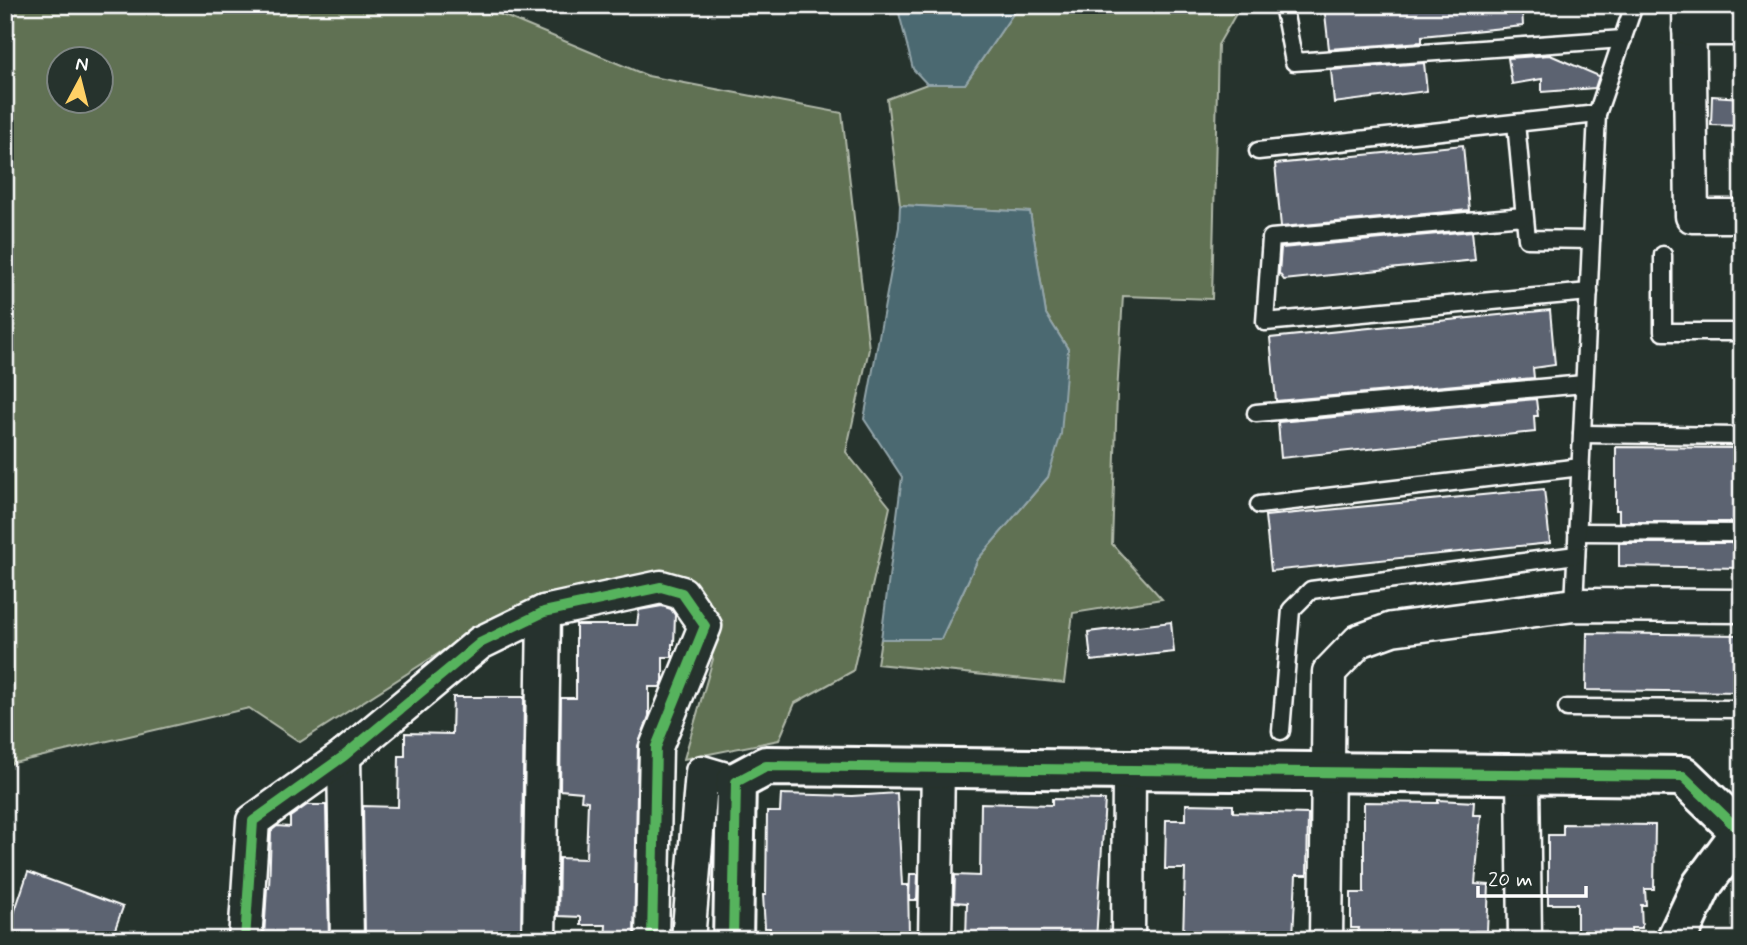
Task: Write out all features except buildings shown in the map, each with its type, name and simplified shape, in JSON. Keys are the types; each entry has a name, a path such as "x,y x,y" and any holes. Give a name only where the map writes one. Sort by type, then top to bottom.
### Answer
{"street":[{"path":"1742,29 1689,17 1692,216 1742,216"},
{"path":"245,940 253,821 344,756 480,643 544,612 661,587 682,593 705,626 656,747 652,940"},
{"path":"1326,940 1329,672 1359,641 1392,629 1574,605 1742,606"},
{"path":"540,940 544,612"},
{"path":"344,756 347,940"},
{"path":"688,940 702,772 736,782 766,766 1684,776 1742,831 1702,885 1676,940"},
{"path":"935,940 938,768"},
{"path":"1128,940 1129,770"},
{"path":"1523,774 1525,940"},
{"path":"733,940 736,782"}],"lane":[{"path":"1283,5 1294,62 1623,39"},
{"path":"1574,605 1597,114 1634,5"},
{"path":"1258,151 1597,114"},
{"path":"1516,123 1527,239 1591,240"},
{"path":"1524,216 1271,238 1265,322 1588,292"},
{"path":"1663,255 1663,331 1742,332"},
{"path":"1256,413 1584,384"},
{"path":"1582,434 1742,436"},
{"path":"1259,505 1581,467"},
{"path":"1577,532 1742,533"},
{"path":"1281,731 1291,610 1311,590 1576,555"},
{"path":"1567,708 1742,709"}],"green space":[{"path":"5,5 478,5 648,76 842,113 869,349 846,452 890,507 853,671 795,703 779,740 684,759 713,659 681,593 491,620 300,742 249,708 5,765"},
{"path":"1019,5 1241,5 1218,45 1212,299 1123,296 1112,544 1162,599 1073,613 1064,683 877,664 881,639 941,639 978,559 1048,477 1068,349 1046,314 1030,212 900,205 887,99 927,84 965,84"}],"water":[{"path":"897,5 1019,5 965,84 927,84 913,69"},
{"path":"900,205 1030,212 1046,314 1068,349 1061,434 1048,477 978,559 941,639 881,639 902,477 864,419 899,227"}],"cycle path":[{"path":"245,940 253,821 344,756 480,643 544,612 661,587 682,593 705,626 656,747 652,940"},
{"path":"733,940 736,782 766,766 1683,776 1741,832"}]}
